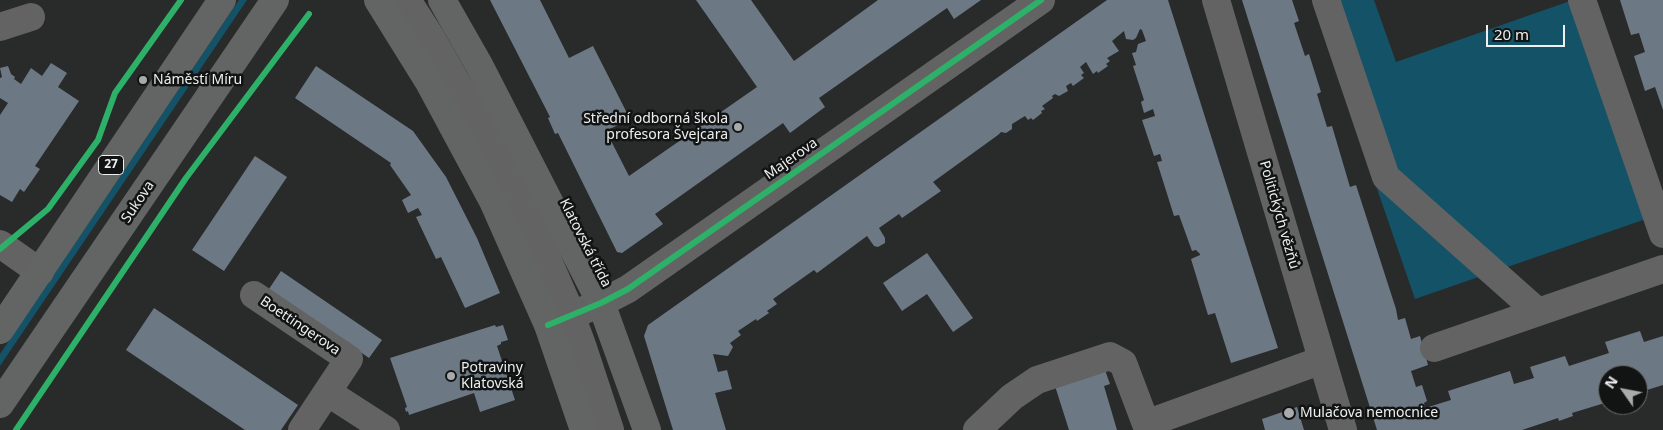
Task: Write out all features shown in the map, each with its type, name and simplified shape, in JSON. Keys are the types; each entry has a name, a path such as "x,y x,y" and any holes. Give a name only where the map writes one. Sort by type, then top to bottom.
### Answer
{"main road":[{"name":"27","path":"0,330 222,0"},
{"name":"Sukova","path":"0,404 275,0"},
{"path":"378,0 429,82 488,193 560,320 584,430"},
{"name":"Klatovská třída","path":"442,0 479,65 601,303 647,430"}],"street":[{"path":"407,0 429,34 484,131 530,219 560,320 610,430"},
{"name":"Majerova","path":"560,320 601,303 628,289 1040,0"},
{"name":"Politických vězňů","path":"1216,0 1343,430"},
{"path":"1326,0 1386,177 1538,312"},
{"path":"1582,0 1663,234"},
{"path":"0,27 31,17"},
{"path":"0,244 40,272"},
{"path":"1434,348 1663,269"},
{"name":"Boettingerova","path":"254,296 349,360 302,430"},
{"path":"977,430 1012,396 1037,380 1110,356 1123,363 1146,424 1322,360"},
{"path":"327,392 386,430"}],"shaded area":[{"path":"239,0 247,0 0,366 0,354"},
{"path":"1312,0 1374,0 1396,62 1570,1 1646,219 1415,299"}],"building":[{"name":"Střední odborná škola profesora Švejcara","path":"490,0 540,0 569,58 593,46 630,119 606,131 629,176 757,87 696,0 751,0 794,61 878,0 981,0 954,19 947,8 819,98 825,107 790,133 783,123 655,214 663,224 622,253 617,252 558,133 555,134 548,118 550,117"},
{"path":"1107,0 1168,0 1278,348 1231,363 1215,313 1208,315 1191,259 1200,254 1196,250 1192,251 1179,215 1174,216 1157,162 1162,161 1160,154 1154,156 1142,120 1155,116 1153,109 1144,113 1141,102 1144,100 1133,66 1136,65 1132,53 1136,52 1138,44 1146,41 1140,29 1133,40 1126,39 1124,31 1112,41 1119,51 1107,58 1110,61 1106,64 1108,66 1093,74 1086,62 1080,67 1084,73 1081,75 1084,78 1073,86 1071,83 1066,86 1068,91 1059,96 1055,94 1052,96 1053,98 1042,106 1045,109 1041,111 1042,113 1033,120 1031,118 1028,120 1025,116 1012,124 1012,129 1006,133 1001,132 933,182 941,191 902,218 899,214 879,228 885,238 885,243 878,247 874,246 867,236 817,273 814,270 773,299 777,304 767,311 769,313 738,331 741,335 730,343 733,347 728,356 713,354 718,372 727,370 732,389 715,393 726,430 673,430 644,336 648,325"},
{"path":"1242,0 1292,0 1299,21 1294,23 1305,56 1309,54 1321,92 1317,94 1327,127 1332,126 1350,187 1356,185 1398,320 1405,318 1411,339 1420,336 1428,365 1411,371 1416,387 1422,385 1427,401 1424,403 1425,408 1451,400 1448,391 1510,371 1514,384 1534,378 1530,367 1565,356 1569,366 1609,353 1605,342 1640,331 1644,342 1663,336 1663,385 1648,390 1648,365 1598,365 1598,405 1572,413 1573,416 1559,421 1558,418 1522,430 1377,430"},
{"path":"1620,0 1663,0 1663,110 1655,87 1645,91 1634,56 1645,52 1639,33 1631,35"},
{"path":"51,63 67,73 58,87 79,101 35,166 40,169 24,192 20,189 12,202 0,195 0,115 8,103 0,98 0,78 2,77 0,68 8,66 11,74 15,77 14,79 21,84 31,68 42,76"},
{"path":"316,66 413,131 446,177 477,238 500,293 465,308 441,257 436,259 416,217 422,215 418,208 408,213 402,200 411,195 390,165 391,163 295,98"},
{"path":"255,156 287,177 224,271 192,250"},
{"path":"927,253 973,318 953,332 927,294 902,311 883,283"},
{"path":"281,271 382,340 369,358 269,289"},
{"path":"154,308 298,405 281,430 245,430 126,350"},
{"name":"Potraviny Klatovská","path":"495,325 496,327 503,325 508,340 501,342 497,346 515,400 480,412 474,393 409,415 408,411 406,412 405,408 407,407 390,358"},
{"path":"1105,370 1110,384 1104,386 1117,430 1069,430 1055,386"},
{"name":"Mulačova nemocnice","path":"1297,407 1304,430 1265,430 1262,419"}],"tram line":[{"path":"399,0 451,83 497,167 534,243 566,317 603,430"},
{"path":"414,0 432,25 510,165 547,239 592,356 617,430"}],"cycle path":[{"path":"0,249 48,209 98,140 115,93 181,0"},
{"path":"548,325 601,303 628,289 1041,0"},
{"path":"16,430 186,178 309,14"}],"place":[{"name":"Náměstí Míru","path":"143,80"},
{"name":"Střední odborná škola profesora Švejcara","path":"738,127"},
{"name":"Potraviny Klatovská","path":"451,376"},
{"name":"Mulačova nemocnice","path":"1289,413"}]}
